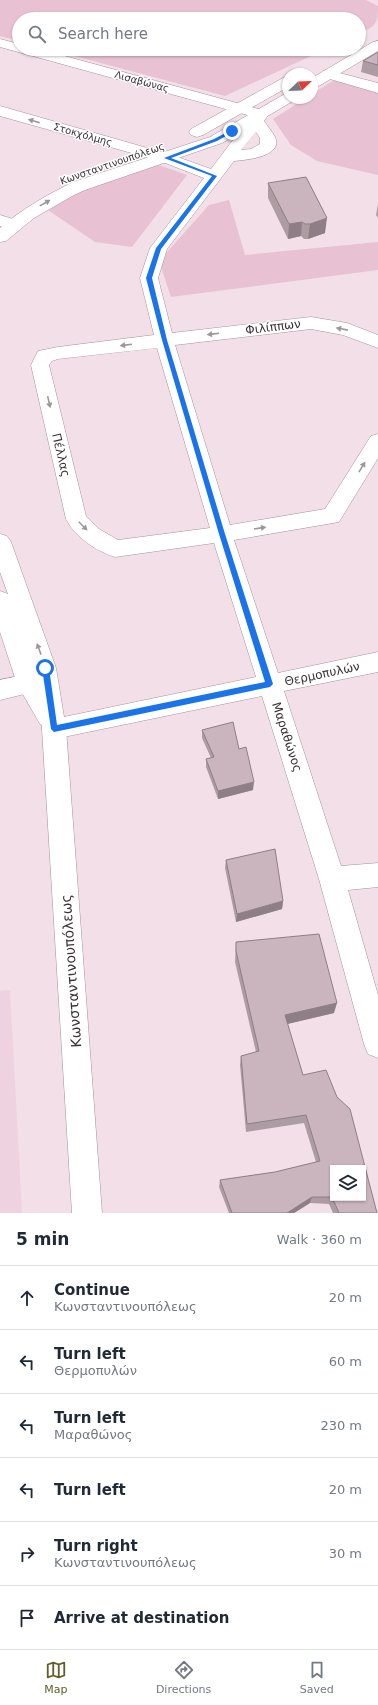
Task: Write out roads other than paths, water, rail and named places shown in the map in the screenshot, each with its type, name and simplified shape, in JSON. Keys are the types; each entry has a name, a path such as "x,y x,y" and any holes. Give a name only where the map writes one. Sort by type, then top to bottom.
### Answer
{"street":[{"path":"0,44 12,47"},
{"path":"366,52 378,45"},
{"name":"Λισαβώνας","path":"46,56 235,112 253,120"},
{"path":"318,80 359,56"},
{"path":"328,74 378,88"},
{"name":"Κωνσταντινουπόλεως","path":"31,195 50,184 77,173 202,130 282,85"},
{"name":"Κωνσταντινουπόλεως","path":"4,221 33,210 60,194 94,181 216,140 253,120 282,102"},
{"name":"Στοκχόλμης","path":"0,111 143,151 214,176"},
{"path":"230,156 265,150 268,145 268,138 253,120"},
{"name":"Μαραθώνος","path":"253,120 230,156 159,248 149,278 164,340 222,534 332,879 378,1044"},
{"name":"Κωνσταντινουπόλεως","path":"0,237 4,221 15,205"},
{"name":"Φιλίππων","path":"164,340 311,323 347,329 378,342"},
{"name":"Πέλλας","path":"164,340 45,356 40,365 76,519 92,535 114,549 222,534"},
{"path":"222,534 332,516 378,441"},
{"name":"Κωνσταντινουπόλεως","path":"0,542 45,668 54,729 87,1213"},
{"name":"Κωνσταντινουπόλεως","path":"0,600 29,684 54,729"},
{"name":"Θερμοπυλών","path":"54,729 378,662"},
{"path":"0,690 29,684"},
{"path":"332,879 378,875"}]}
